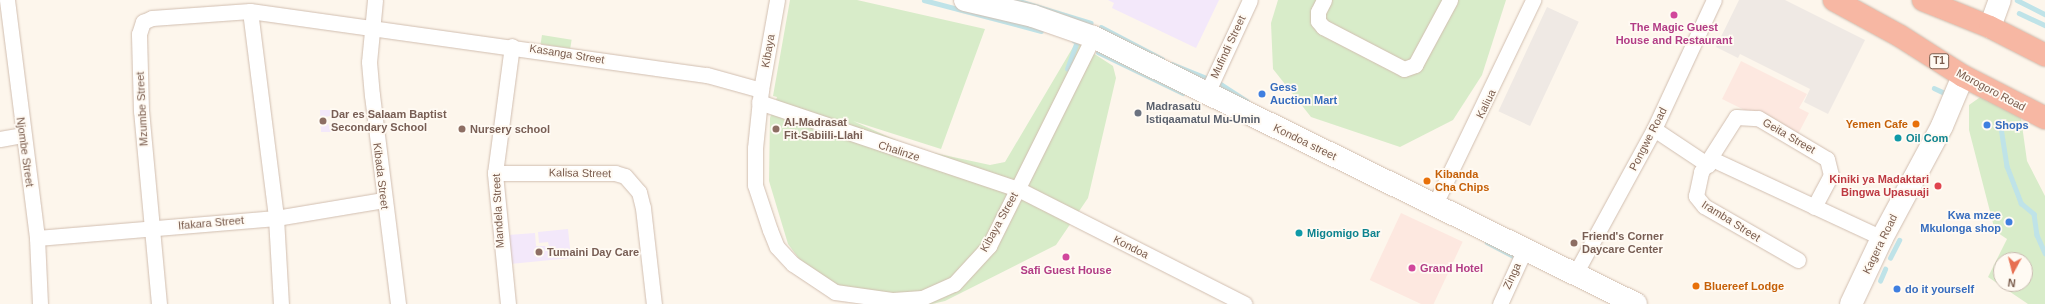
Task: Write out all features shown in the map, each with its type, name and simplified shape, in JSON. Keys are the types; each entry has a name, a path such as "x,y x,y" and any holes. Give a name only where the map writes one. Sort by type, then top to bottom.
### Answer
{"highway":[{"name":"Morogoro Road","path":"1834,0 1900,36 1963,76 2045,118"},
{"path":"1923,0 1990,27 2045,55"}],"street":[{"name":"Njombe Street","path":"7,0 22,135 37,238 40,304"},
{"name":"Kibada Street","path":"375,0 371,27 371,88 398,304"},
{"name":"Kibaya","path":"760,96 777,0"},
{"name":"Kondoa street","path":"965,0 1033,16 1093,37 1636,304"},
{"name":"Mufindi Street","path":"1206,93 1250,0"},
{"path":"1324,0 1318,12 1318,21 1323,27 1404,69 1415,65 1450,0"},
{"name":"Kaliua","path":"1434,206 1533,0"},
{"name":"Pongwe Road","path":"1575,274 1654,129 1714,0"},
{"path":"1990,27 2000,0"},
{"path":"250,11 276,218 281,304"},
{"name":"Mzumbe Street","path":"159,304 141,111 139,34 143,22 152,18 250,11 371,27"},
{"name":"Kasanga Street","path":"371,27 707,75 760,96"},
{"name":"Kibaya Street","path":"760,96 755,185 777,247 793,264 833,298 893,300 922,298 954,284 989,246 1093,37"},
{"name":"Mandela Street","path":"508,304 495,173 512,46"},
{"name":"Kagera Road","path":"1852,304 1882,238 1942,126 1963,76"},
{"name":"Chalinze","path":"760,96 1018,189"},
{"name":"Geita Street","path":"1712,158 1724,132 1736,117 1746,115 1758,118 1823,155 1830,164 1831,175 1814,207"},
{"path":"1654,129 1814,207 1882,238"},
{"path":"0,139 22,135"},
{"name":"Iramba Street","path":"1712,158 1697,183 1695,193 1700,203 1798,260"},
{"name":"Kalisa Street","path":"495,173 615,173 625,176 639,192 643,208 654,304"},
{"name":"Kondoa","path":"1018,189 1245,304"},
{"name":"Ifakara Street","path":"37,238 276,218 384,200"},
{"name":"Zinga","path":"1500,304 1525,249"}],"shaded area":[{"path":"1108,0 1219,0 1196,48 1112,8 1114,3"},
{"path":"1739,0 1785,0 1865,40 1828,114 1804,102 1810,89 1740,54 1738,58 1716,47"},
{"path":"1547,7 1579,22 1530,126 1498,111"},
{"path":"1741,61 1807,94 1799,108 1809,113 1797,136 1722,99"},
{"name":"Dar es Salaam Baptist Secondary School","path":"320,110 330,110 330,116 326,117 331,132 321,132"},
{"name":"Grand Hotel","path":"1401,213 1463,242 1434,304 1421,304 1370,280"},
{"name":"Tumaini Day Care","path":"568,229 571,258 510,264 507,235 535,233 536,246 549,246 548,242 539,243 538,232"}],"green space":[{"path":"790,0 857,0 985,29 941,149 853,121 916,149 990,165 1005,162 1076,42 1113,66 1116,78 1088,198 1056,245 945,301 932,304 891,304 812,276 788,244 769,181 770,118 777,97 773,96"},
{"path":"1278,0 1506,0 1482,75 1453,120 1400,147 1311,117 1273,69 1271,23"},
{"path":"542,35 572,40 570,49 541,44"},
{"path":"1986,93 2020,111 2027,161 2045,196 2045,304 2028,304 2010,292 2033,292 2033,252 2000,252 2007,239 1995,231 1969,130 1969,105"},
{"path":"1993,267 1993,280 1988,277"}],"waterway":[{"path":"924,0 1041,31"},
{"path":"1016,0 1091,23"},
{"path":"2017,0 2045,14"},
{"path":"2019,13 2045,25"},
{"path":"1101,27 1162,59"},
{"path":"1067,69 1077,42 1074,41"},
{"path":"1098,52 1183,93"},
{"path":"1172,64 1219,83 1247,101"},
{"path":"1934,88 1949,95"},
{"path":"2000,121 2007,166 2021,203 2034,214 2037,235 2045,253"},
{"path":"1890,258 1899,240"},
{"path":"1487,242 1519,259"},
{"path":"1880,281 1885,269"}],"place":[{"name":"The Magic Guest House and Restaurant","path":"1674,15"},
{"name":"Gess Auction Mart","path":"1262,94"},
{"name":"Madrasatu Istiqaamatul Mu-Umin","path":"1138,113"},
{"name":"Dar es Salaam Baptist Secondary School","path":"323,121"},
{"name":"Yemen Cafe","path":"1916,124"},
{"name":"Shops","path":"1987,125"},
{"name":"Nursery school","path":"462,129"},
{"name":"Al-Madrasat Fit-Sabiili-Llahi","path":"776,129"},
{"name":"Oil Com","path":"1898,138"},
{"name":"Kibanda Cha Chips","path":"1427,181"},
{"name":"Kiniki ya Madaktari Bingwa Upasuaji","path":"1938,186"},
{"name":"Kwa mzee Mkulonga shop","path":"2009,222"},
{"name":"Migomigo Bar","path":"1299,233"},
{"name":"Friend's Corner Daycare Center","path":"1574,243"},
{"name":"Tumaini Day Care","path":"539,252"},
{"name":"Safi Guest House","path":"1066,257"},
{"name":"Grand Hotel","path":"1412,268"},
{"name":"Bluereef Lodge","path":"1696,286"},
{"name":"do it yourself","path":"1897,289"}]}
